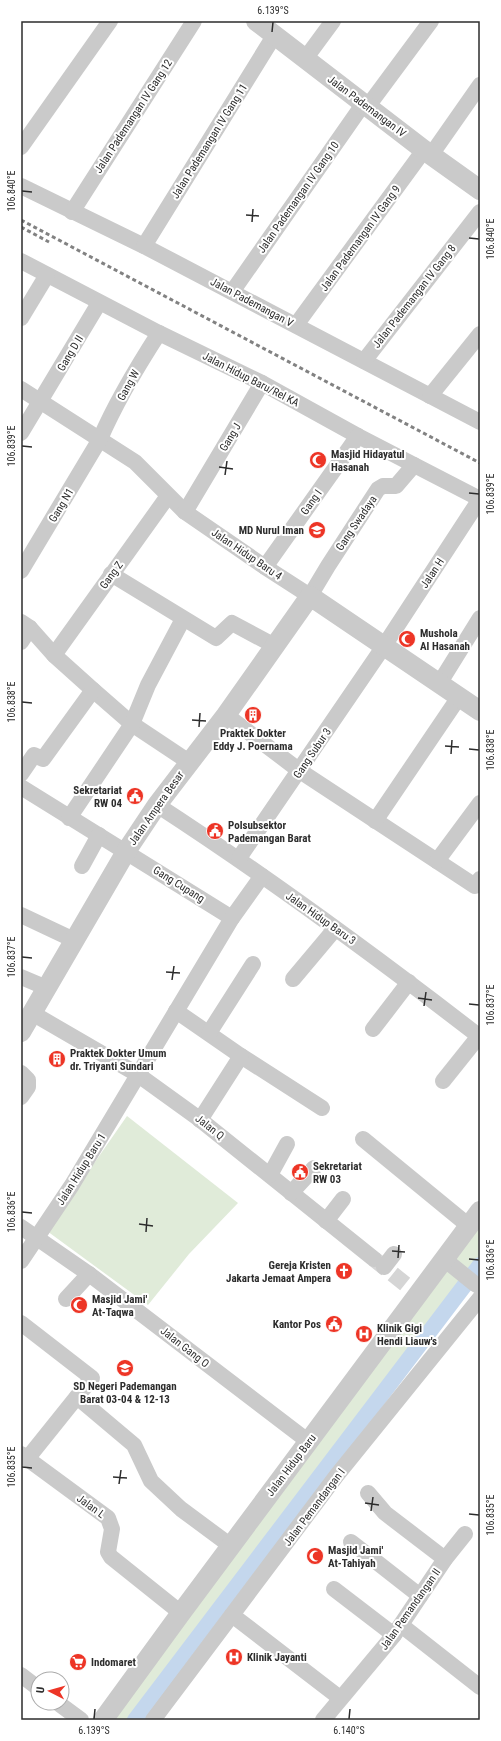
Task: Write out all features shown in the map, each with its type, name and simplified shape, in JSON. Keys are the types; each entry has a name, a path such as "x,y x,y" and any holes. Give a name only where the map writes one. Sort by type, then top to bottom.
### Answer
{"street":[{"path":"21,147 110,21"},
{"name":"Jalan Pademangan IV Gang 12","path":"72,212 194,21"},
{"name":"Jalan Pademangan IV","path":"256,21 480,190"},
{"path":"305,59 333,21"},
{"name":"Jalan Pademangan IV Gang 10","path":"232,292 366,105 431,21"},
{"name":"Jalan Pademangan IV Gang 11","path":"144,246 274,36"},
{"name":"Jalan Pademangan IV Gang 9","path":"296,325 480,85"},
{"name":"Jalan Pademangan V","path":"21,186 144,246 480,422"},
{"name":"Jalan Pademangan IV Gang 8","path":"364,361 480,212"},
{"name":"Jalan Hidup Baru/Rel KA","path":"21,261 159,333 262,383 358,436 480,499"},
{"path":"21,318 47,275"},
{"name":"Gang D II","path":"21,433 100,303"},
{"name":"Gang W","path":"100,439 143,357 159,333"},
{"path":"430,396 480,334"},
{"name":"Gang J","path":"185,512 262,383"},
{"name":"Jalan Hidup Baru 4","path":"21,389 135,462 185,512 480,711"},
{"name":"Gang I","path":"265,567 358,436"},
{"name":"Gang N1","path":"21,571 100,439"},
{"name":"Gang Swadaya","path":"310,596 378,489 383,486 396,486 414,465"},
{"name":"Gang Z","path":"54,655 168,496"},
{"name":"Jalan H","path":"384,646 480,499"},
{"path":"111,574 183,619 217,638 232,623 275,646"},
{"name":"Jalan Ampera Besar","path":"21,1032 127,850 157,805 226,715 310,596"},
{"path":"439,684 480,618"},
{"path":"69,818 132,724 148,685 183,619"},
{"path":"25,625 54,655 132,724 189,762"},
{"path":"21,642 25,625"},
{"name":"Gang Subur 3","path":"239,858 300,771 384,646"},
{"path":"21,774 34,755 43,759 93,690"},
{"path":"375,821 459,697"},
{"path":"226,715 300,771 475,886 480,879"},
{"name":"Gang Cupang","path":"21,786 69,818 127,850 232,918"},
{"path":"437,860 480,803"},
{"name":"Jalan Hidup Baru 3","path":"157,805 239,858 335,929 372,953 479,1036"},
{"path":"82,866 99,835"},
{"name":"Jalan Hidup Baru 1","path":"21,1261 72,1185 134,1082 137,1074 232,918 262,876"},
{"path":"21,916 74,940"},
{"path":"293,979 335,929"},
{"path":"209,1033 253,964"},
{"path":"21,977 47,988"},
{"path":"373,1029 409,982"},
{"path":"176,1011 241,1056 322,1108"},
{"name":"Jalan Q","path":"32,1013 137,1074 200,1120 379,1263 394,1254"},
{"path":"443,1081 479,1036"},
{"path":"200,1120 241,1056"},
{"path":"21,1073 28,1080 28,1087 21,1097"},
{"path":"363,1139 474,1218"},
{"path":"270,1175 288,1144"},
{"path":"291,1194 314,1168"},
{"path":"326,1221 343,1199"},
{"name":"Jalan Hidup Baru","path":"103,1720 180,1613 309,1442 413,1291 445,1260 474,1218"},
{"name":"Jalan Gang O","path":"21,1227 89,1274 309,1442"},
{"path":"445,1260 478,1290"},
{"path":"66,1299 89,1274"},
{"name":"Jalan Pemandangan I","path":"153,1720 478,1290"},
{"path":"21,1323 92,1378 24,1456"},
{"path":"77,1396 134,1445 151,1481 181,1509 231,1546"},
{"name":"Jalan L","path":"24,1456 108,1518 112,1529 108,1552 112,1557 180,1613"},
{"path":"368,1493 385,1513 445,1559"},
{"name":"Jalan Pemandangan II","path":"323,1720 397,1630 445,1559 465,1534"},
{"path":"351,1542 420,1596"},
{"path":"334,1589 480,1687"},
{"path":"232,1615 340,1698"},
{"path":"21,1675 30,1682"},
{"path":"69,1711 81,1720"}],"green space":[{"path":"127,1116 238,1203 189,1254 148,1305 47,1231"},
{"path":"480,1211 480,1266 469,1282 135,1720 103,1720"}],"waterway":[{"path":"135,1720 480,1265"}],"tunnel":[{"path":"374,1259 410,1288"}],"railway":[{"path":"21,220 480,463"},
{"path":"21,227 49,242"}],"place":[{"name":"Masjid Hidayatul Hasanah","path":"318,460"},
{"name":"MD Nurul Iman","path":"317,530"},
{"name":"Mushola Al Hasanah","path":"407,639"},
{"name":"Praktek Dokter Eddy J. Poernama","path":"253,715"},
{"name":"Sekretariat RW 04","path":"135,796"},
{"name":"Polsubsektor Pademangan Barat","path":"215,831"},
{"name":"Praktek Dokter Umum dr. Triyanti Sundari","path":"57,1059"},
{"name":"Sekretariat RW 03","path":"300,1172"},
{"name":"Gereja Kristen Jakarta Jemaat Ampera","path":"344,1271"},
{"name":"Masjid Jami' At-Taqwa","path":"79,1305"},
{"name":"Kantor Pos","path":"334,1324"},
{"name":"Klinik Gigi Hendi Liauw's","path":"364,1334"},
{"name":"SD Negeri Pademangan Barat 03-04 & 12-13","path":"125,1368"},
{"name":"Masjid Jami' At-Tahiyah","path":"315,1556"},
{"name":"Klinik Jayanti","path":"234,1657"},
{"name":"Indomaret","path":"78,1662"}]}
